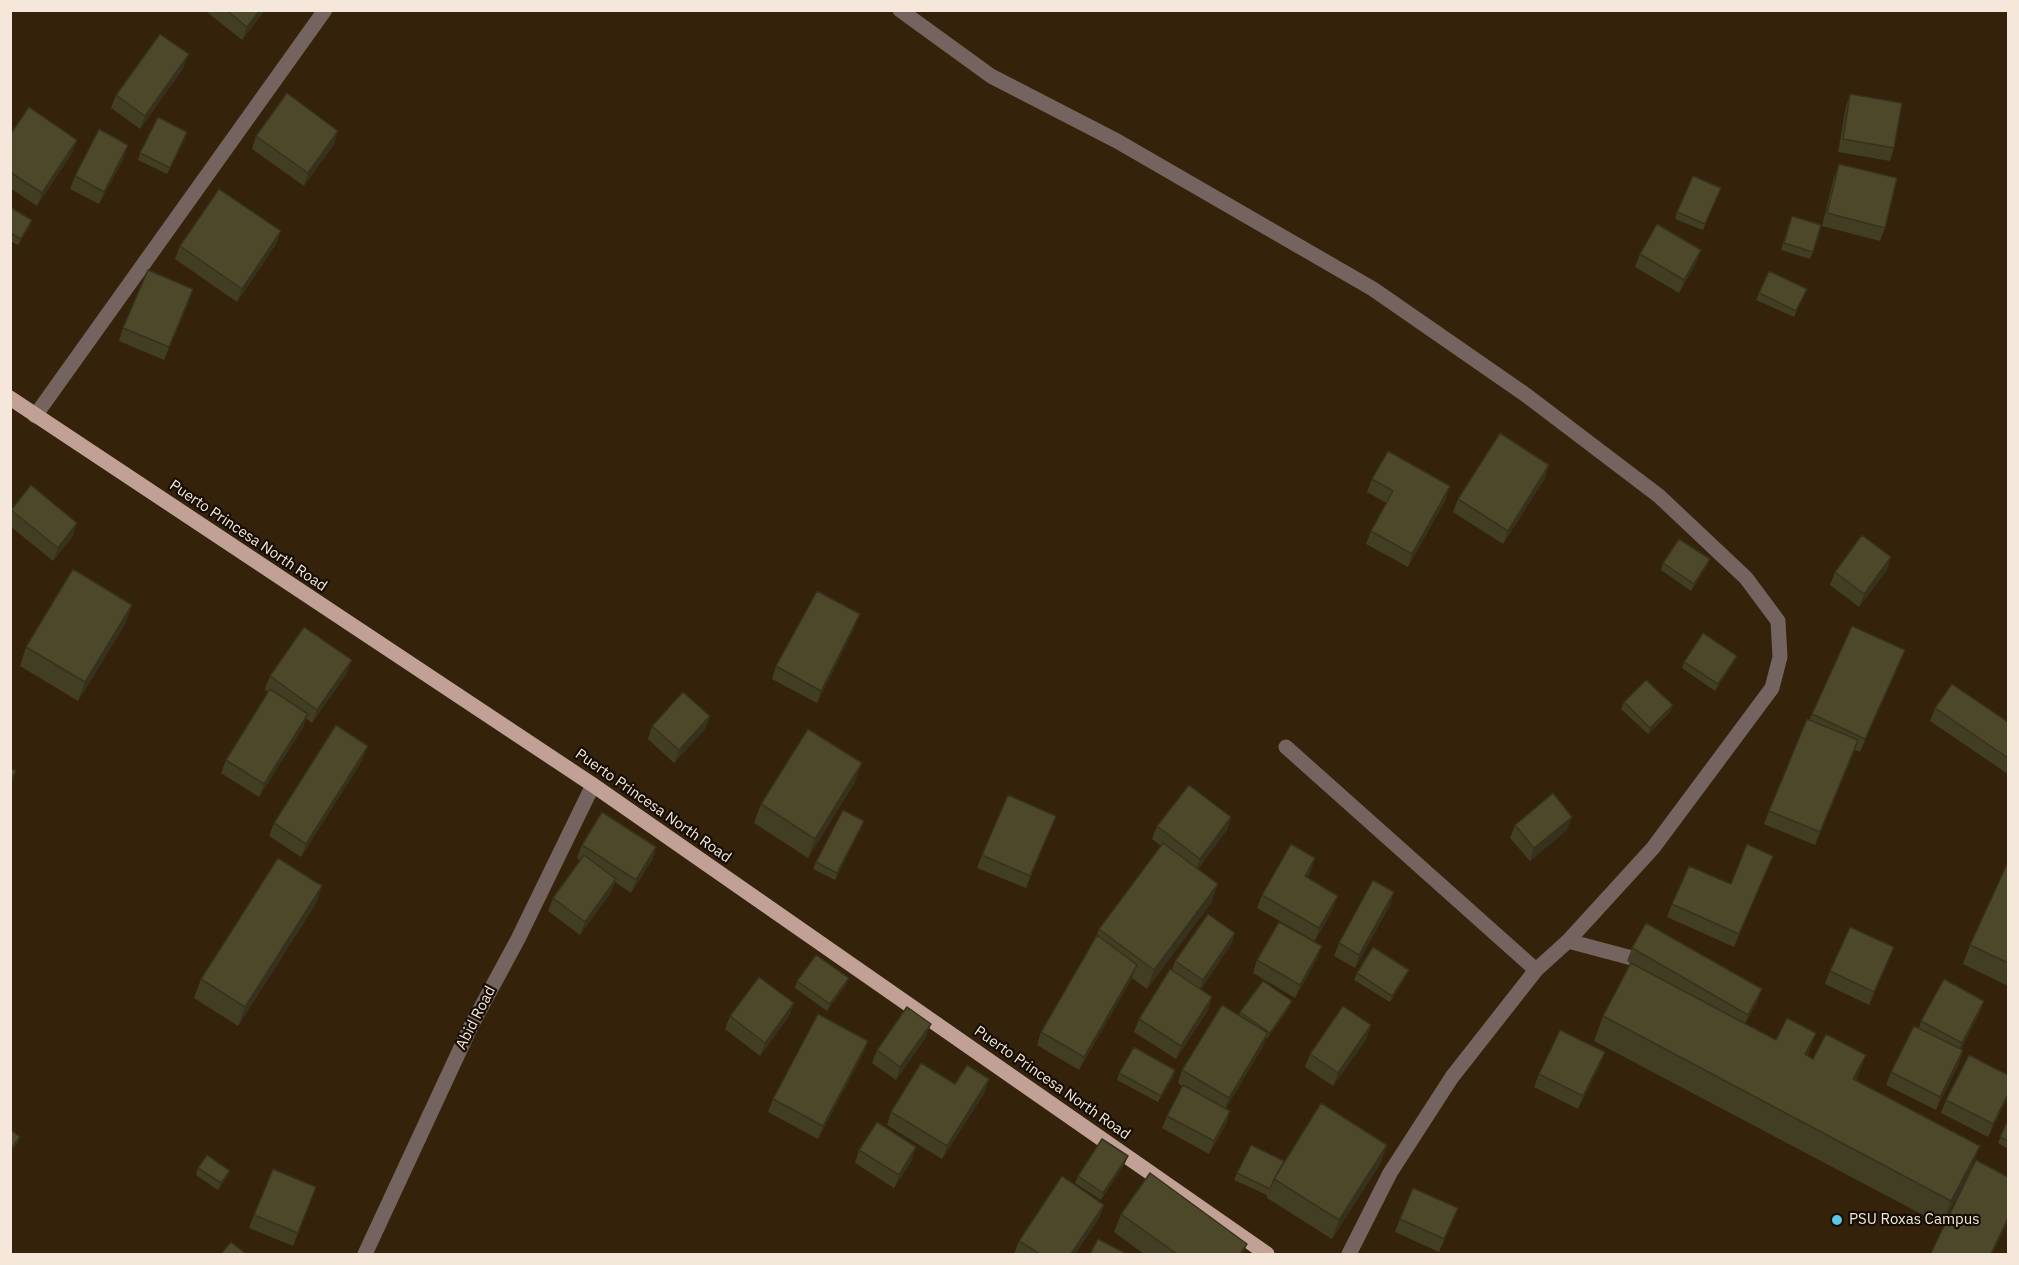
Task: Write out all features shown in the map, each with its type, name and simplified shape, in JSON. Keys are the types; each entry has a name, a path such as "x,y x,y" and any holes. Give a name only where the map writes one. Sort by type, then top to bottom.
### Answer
{"main road":[{"name":"Puerto Princesa North Road","path":"10,398 593,785 1267,1254"}],"street":[{"path":"35,416 325,10"},
{"path":"900,10 991,76 1117,141 1373,289 1526,395 1659,496 1746,578 1778,621 1780,657 1772,688 1653,848 1568,941 1536,970 1452,1077 1390,1173 1349,1254"},
{"path":"1286,747 1536,970"},
{"name":"Abid Road","path":"365,1254 471,1026 518,939 593,785"},
{"path":"1568,941 1664,967"}],"building":[{"path":"226,10 260,10 247,27"},
{"path":"160,34 189,54 145,116 116,95"},
{"path":"287,93 338,131 308,173 256,136"},
{"path":"1850,94 1902,103 1894,148 1843,139"},
{"path":"29,107 77,140 42,193 10,172 10,135"},
{"path":"158,117 187,132 170,168 140,153"},
{"path":"99,129 128,145 104,192 75,176"},
{"path":"1839,164 1897,178 1885,228 1827,213"},
{"path":"1693,176 1721,188 1705,224 1677,212"},
{"path":"219,189 281,231 242,289 180,246"},
{"path":"10,207 32,220 21,239 10,233"},
{"path":"1792,216 1821,225 1813,252 1784,243"},
{"path":"1657,224 1701,250 1684,280 1640,254"},
{"path":"148,270 193,289 169,347 123,328"},
{"path":"1769,271 1807,289 1796,311 1759,293"},
{"path":"1500,433 1549,465 1508,531 1458,499"},
{"path":"1388,451 1450,486 1412,554 1371,531 1393,491 1372,479"},
{"path":"31,485 77,523 58,548 11,510"},
{"path":"1862,535 1891,557 1864,594 1835,572"},
{"path":"1679,539 1710,559 1694,584 1663,563"},
{"path":"73,569 132,605 85,682 26,647"},
{"path":"817,591 860,614 821,691 776,666"},
{"path":"1852,626 1905,650 1865,739 1812,714"},
{"path":"304,627 352,660 317,710 270,676"},
{"path":"1703,633 1737,656 1718,684 1684,662"},
{"path":"1646,680 1673,705 1650,728 1624,702"},
{"path":"1952,684 2008,722 2008,758 1935,708"},
{"path":"270,689 308,714 264,784 226,760"},
{"path":"683,692 710,716 679,750 652,726"},
{"path":"1807,719 1858,740 1820,832 1769,811"},
{"path":"336,725 368,746 306,844 274,823"},
{"path":"808,729 862,763 815,839 761,804"},
{"path":"10,768 16,771 10,781"},
{"path":"1189,785 1231,817 1200,859 1157,826"},
{"path":"1553,793 1572,817 1534,848 1515,825"},
{"path":"1008,795 1056,816 1030,876 982,855"},
{"path":"843,810 864,821 837,873 816,862"},
{"path":"602,812 656,847 636,880 582,845"},
{"path":"1163,843 1218,884 1154,970 1099,929"},
{"path":"1291,844 1315,858 1305,876 1338,896 1319,928 1262,895"},
{"path":"1747,844 1773,856 1739,934 1672,904 1689,866 1731,884"},
{"path":"584,855 616,879 585,922 553,898"},
{"path":"278,858 322,886 245,1007 201,979"},
{"path":"2008,862 2008,963 1970,945"},
{"path":"1373,880 1394,892 1359,955 1339,943"},
{"path":"1208,914 1235,933 1203,980 1175,961"},
{"path":"1279,922 1322,946 1300,985 1257,960"},
{"path":"1646,923 1762,989 1748,1015 1632,948"},
{"path":"1850,927 1894,947 1874,992 1830,971"},
{"path":"1097,935 1137,965 1084,1057 1041,1032"},
{"path":"1373,947 1409,970 1392,996 1357,973"},
{"path":"816,955 849,978 830,1004 797,981"},
{"path":"1631,963 1776,1040 1787,1018 1816,1033 1805,1054 1813,1059 1826,1034 1866,1055 1853,1079 1980,1146 1951,1201 1603,1016"},
{"path":"1170,969 1212,997 1181,1046 1139,1019"},
{"path":"759,977 794,1003 765,1043 730,1016"},
{"path":"1944,979 1984,1001 1962,1043 1921,1021"},
{"path":"1263,981 1292,1001 1270,1033 1240,1012"},
{"path":"1222,1005 1268,1033 1229,1098 1182,1070"},
{"path":"1343,1006 1371,1025 1338,1073 1310,1054"},
{"path":"907,1007 931,1024 900,1067 877,1050"},
{"path":"818,1014 868,1041 823,1126 773,1099"},
{"path":"1914,1026 1963,1050 1940,1097 1891,1072"},
{"path":"1560,1030 1605,1052 1583,1096 1539,1074"},
{"path":"1134,1047 1175,1070 1161,1096 1119,1073"},
{"path":"1969,1055 2008,1075 2008,1094 1993,1124 1946,1100"},
{"path":"921,1063 955,1084 967,1065 989,1079 947,1146 891,1112"},
{"path":"1183,1085 1230,1111 1214,1141 1167,1116"},
{"path":"1321,1103 1387,1145 1339,1220 1274,1179"},
{"path":"2008,1120 2008,1141 2000,1137"},
{"path":"877,1122 916,1147 899,1175 859,1150"},
{"path":"10,1129 20,1137 10,1150"},
{"path":"1102,1139 1128,1156 1103,1193 1078,1176"},
{"path":"1251,1145 1284,1161 1270,1189 1237,1173"},
{"path":"207,1155 230,1171 221,1183 198,1168"},
{"path":"1976,1160 2008,1177 2008,1218 1991,1254 1931,1253"},
{"path":"273,1169 316,1187 298,1233 254,1215"},
{"path":"1150,1173 1247,1244 1240,1254 1177,1254 1121,1214"},
{"path":"1062,1176 1104,1205 1071,1254 1040,1254 1019,1241"},
{"path":"1413,1188 1458,1208 1444,1239 1400,1219"},
{"path":"1098,1239 1127,1254 1090,1254"},
{"path":"231,1242 246,1254 221,1254"}],"place":[{"name":"PSU Roxas Campus","path":"1837,1220"}]}
